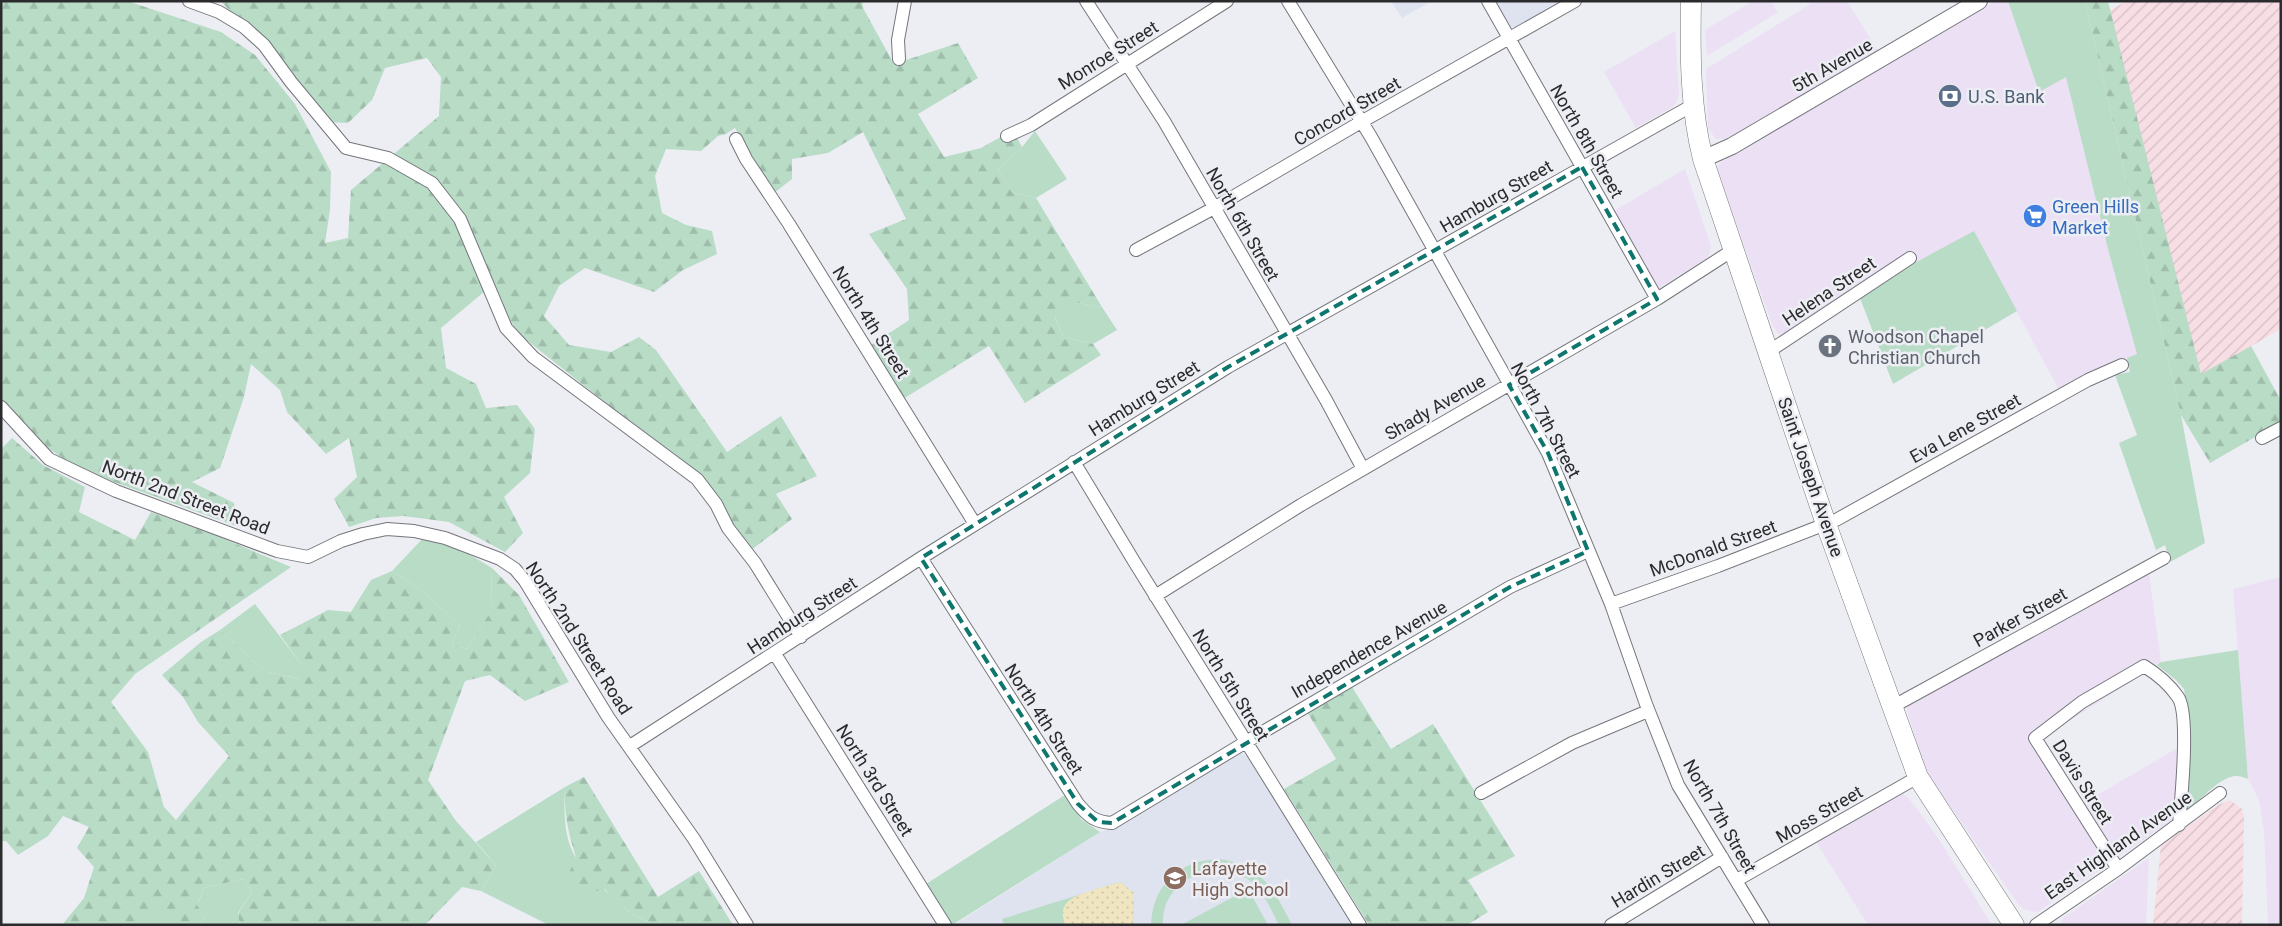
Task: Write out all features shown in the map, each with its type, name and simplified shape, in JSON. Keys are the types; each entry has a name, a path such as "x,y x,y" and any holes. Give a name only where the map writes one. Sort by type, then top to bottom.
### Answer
{"main road":[{"name":"Saint Joseph Avenue","path":"1690,1 1693,104 1696,134 1703,160 1826,524 1918,777 2014,925"}],"street":[{"path":"189,1 219,12 244,27 264,45 346,148 388,158 432,183 460,219 506,328 533,357 697,479 716,504 728,528 755,563 801,637"},
{"path":"899,59 898,40 905,1"},
{"name":"North 6th Street","path":"1086,1 1164,121 1326,400 1363,469"},
{"name":"Monroe Street","path":"1007,136 1031,124 1227,1"},
{"name":"North 7th Street","path":"1288,1 1362,122 1548,453 1611,604 1648,711 1678,785 1763,925"},
{"name":"North 8th Street","path":"1488,1 1657,299"},
{"name":"Concord Street","path":"1136,250 1214,208 1575,1"},
{"name":"5th Avenue","path":"1703,160 1732,146 1979,1"},
{"name":"Hamburg Street","path":"630,746 801,637 920,558 1228,367 1693,104"},
{"name":"North 4th Street","path":"736,139 746,158 975,524"},
{"name":"Shady Avenue","path":"1155,596 1301,505 1657,299 1733,250"},
{"name":"Helena Street","path":"1768,352 1910,258"},
{"name":"Eva Lene Street","path":"1826,524 2088,380 2122,365"},
{"name":"North 2nd Street Road","path":"1,407 50,459 116,491 277,551 308,557 341,541 387,528 414,531 445,538 500,559 515,569 525,581 608,717 694,839 747,925"},
{"path":"2262,438 2281,428"},
{"name":"North 5th Street","path":"1074,462 1155,596 1360,925"},
{"name":"McDonald Street","path":"1611,604 1826,524"},
{"name":"Independence Avenue","path":"1172,787 1510,587 1588,551"},
{"name":"North 4th Street","path":"920,558 1078,804 1088,816 1098,822 1112,823 1172,787"},
{"name":"Parker Street","path":"1892,707 2164,558"},
{"name":"North 3rd Street","path":"774,654 945,925"},
{"name":"Davis Street","path":"2118,869 2035,738 2082,702 2144,666 2159,675 2180,698 2185,737 2179,824"},
{"path":"1481,793 1572,743 1648,711"},
{"name":"Moss Street","path":"1737,880 1918,777"},
{"name":"East Highland Avenue","path":"2036,925 2118,869 2220,793"},
{"name":"Hardin Street","path":"1611,925 1722,857"}],"highlighted area":[{"path":"1582,167 1657,299 1509,385 1548,453 1588,551 1510,587 1112,823 1098,822 1078,804 921,558 1228,367"}],"shaded area":[{"path":"1391,1 1432,1 1402,18"},
{"path":"1492,1 1560,1 1515,27 1510,27"},
{"path":"1753,1 1771,1 1778,12 1707,56 1705,30"},
{"path":"1815,1 1847,1 1878,51 1737,134 1723,139 1716,139 1708,128 1706,69"},
{"path":"1995,1 2008,1 2039,91 2066,76 2109,253 2137,354 2099,369 2059,390 1974,232 1786,333 1778,334 1772,324 1717,170 1719,164 1725,158"},
{"path":"2127,1 2281,1 2281,329 2201,375 2109,11"},
{"path":"1675,31 1679,94 1677,101 1673,107 1636,128 1604,72"},
{"path":"1685,169 1711,246 1710,253 1705,261 1658,288 1653,286 1612,212"},
{"path":"2149,573 2161,662 2034,744 2109,864 2038,912 2025,910 2018,904 1930,777 1924,766 1907,710 1908,705"},
{"path":"2281,577 2281,925 2268,925 2264,832 2259,800 2248,779 2233,589"},
{"path":"2179,747 2176,817 2117,858 2082,804"},
{"name":"Lafayette High School","path":"1241,752 1247,757 1352,925 954,925 1100,832 1123,825"},
{"path":"1903,794 1908,797 1938,838 1992,925 1868,925 1815,840"},
{"path":"2230,800 2242,809 2244,817 2242,925 2153,925 2161,845 2218,805"},
{"path":"2149,858 2146,925 2060,925 2063,918"}],"green space":[{"path":"1,1 127,1 221,32 255,55 295,104 331,172 330,210 325,243 348,238 351,190 439,116 441,77 427,58 385,68 372,100 348,123 326,122 221,1 862,1 863,8 894,64 958,43 978,78 918,114 944,157 981,148 1013,130 1022,147 998,170 1012,192 1036,198 1102,307 1078,303 1055,317 1063,337 1093,344 1101,355 1025,403 989,346 903,399 870,346 909,320 907,289 869,234 906,219 863,132 828,153 792,159 792,179 774,193 735,128 726,134 718,136 701,151 666,149 655,176 662,213 686,225 712,231 717,254 683,270 654,292 585,268 559,286 544,316 569,345 611,352 639,337 656,350 727,452 781,416 817,476 776,494 792,519 750,551 680,462 524,338 485,291 441,328 446,368 476,384 486,408 517,405 535,429 530,473 504,497 523,533 505,552 449,522 404,516 376,518 349,527 334,499 357,477 349,438 326,454 287,412 280,390 251,364 244,397 220,468 192,482 234,503 239,527 81,470 46,447 1,406"},
{"path":"2008,1 2085,1 2181,415 2205,543 2170,562 2165,545 2156,550 2119,443 2137,435 2115,375 2130,372 2127,358 2137,354 2109,253 2066,77 2039,92"},
{"path":"2085,1 2108,1 2201,374 2251,346 2281,401 2281,422 2210,463 2181,415"},
{"path":"1035,131 1067,179 1036,198 1012,192 998,170 1022,147"},
{"path":"1974,231 2017,311 1893,384 1860,298 1909,266"},
{"path":"1078,303 1102,307 1117,330 1093,344 1063,337 1055,316"},
{"path":"12,438 43,465 85,487 79,512 135,540 151,512 215,535 291,567 135,674 111,702 148,752 164,807 176,820 229,756 198,722 183,697 162,675 201,642 220,630 264,671 299,679 302,665 280,635 328,610 351,612 371,580 392,571 417,587 460,625 452,644 467,649 491,611 492,568 519,595 569,682 525,701 490,675 465,681 428,780 456,821 496,865 481,891 462,887 425,925 240,925 238,914 252,891 243,879 204,888 197,905 205,918 199,925 187,925 159,911 149,925 62,925 84,898 94,867 77,848 89,827 63,816 48,836 18,855 6,841 1,841 1,449"},
{"path":"425,536 462,550 492,568 491,611 467,649 452,644 460,625 417,587 392,571"},
{"path":"255,604 302,665 300,679 264,671 220,630"},
{"path":"2238,650 2248,779 2237,776 2224,780 2210,790 2186,813 2191,730 2184,689 2157,665 2161,662"},
{"path":"1352,687 1391,749 1433,724 1515,856 1468,880 1488,912 1467,925 1369,925 1284,789 1336,759 1307,712"},
{"path":"584,777 658,897 699,871 733,925 649,925 649,922 619,905 605,889 581,895 567,878 576,857 567,822 565,787"},
{"path":"565,787 567,834 572,851 615,901 649,922 649,925 549,925 481,891 496,865 476,842"},
{"path":"1065,795 1081,819 1100,832 952,925 926,884"},
{"path":"1220,859 1235,862 1257,873 1279,900 1292,925 1279,925 1263,895 1249,880 1235,873 1220,871 1206,872 1192,877 1180,885 1170,896 1164,909 1163,925 1151,925 1157,897 1171,877 1181,869 1193,864 1206,860"},
{"path":"243,879 252,891 238,913 240,925 199,925 205,918 197,906 204,888"},
{"path":"1120,882 1134,893 1133,925 1004,925 1002,919"},
{"path":"1248,889 1268,925 1181,925"},
{"path":"159,910 184,922 187,925 149,925"}],"sand":[{"path":"1120,882 1134,893 1133,925 1065,925 1063,910 1069,901 1090,891"}],"place":[{"name":"U.S. Bank","path":"1950,96"},
{"name":"Green Hills Market","path":"2035,216"},
{"name":"Woodson Chapel Christian Church","path":"1830,346"},
{"name":"Lafayette High School","path":"1175,878"}]}
